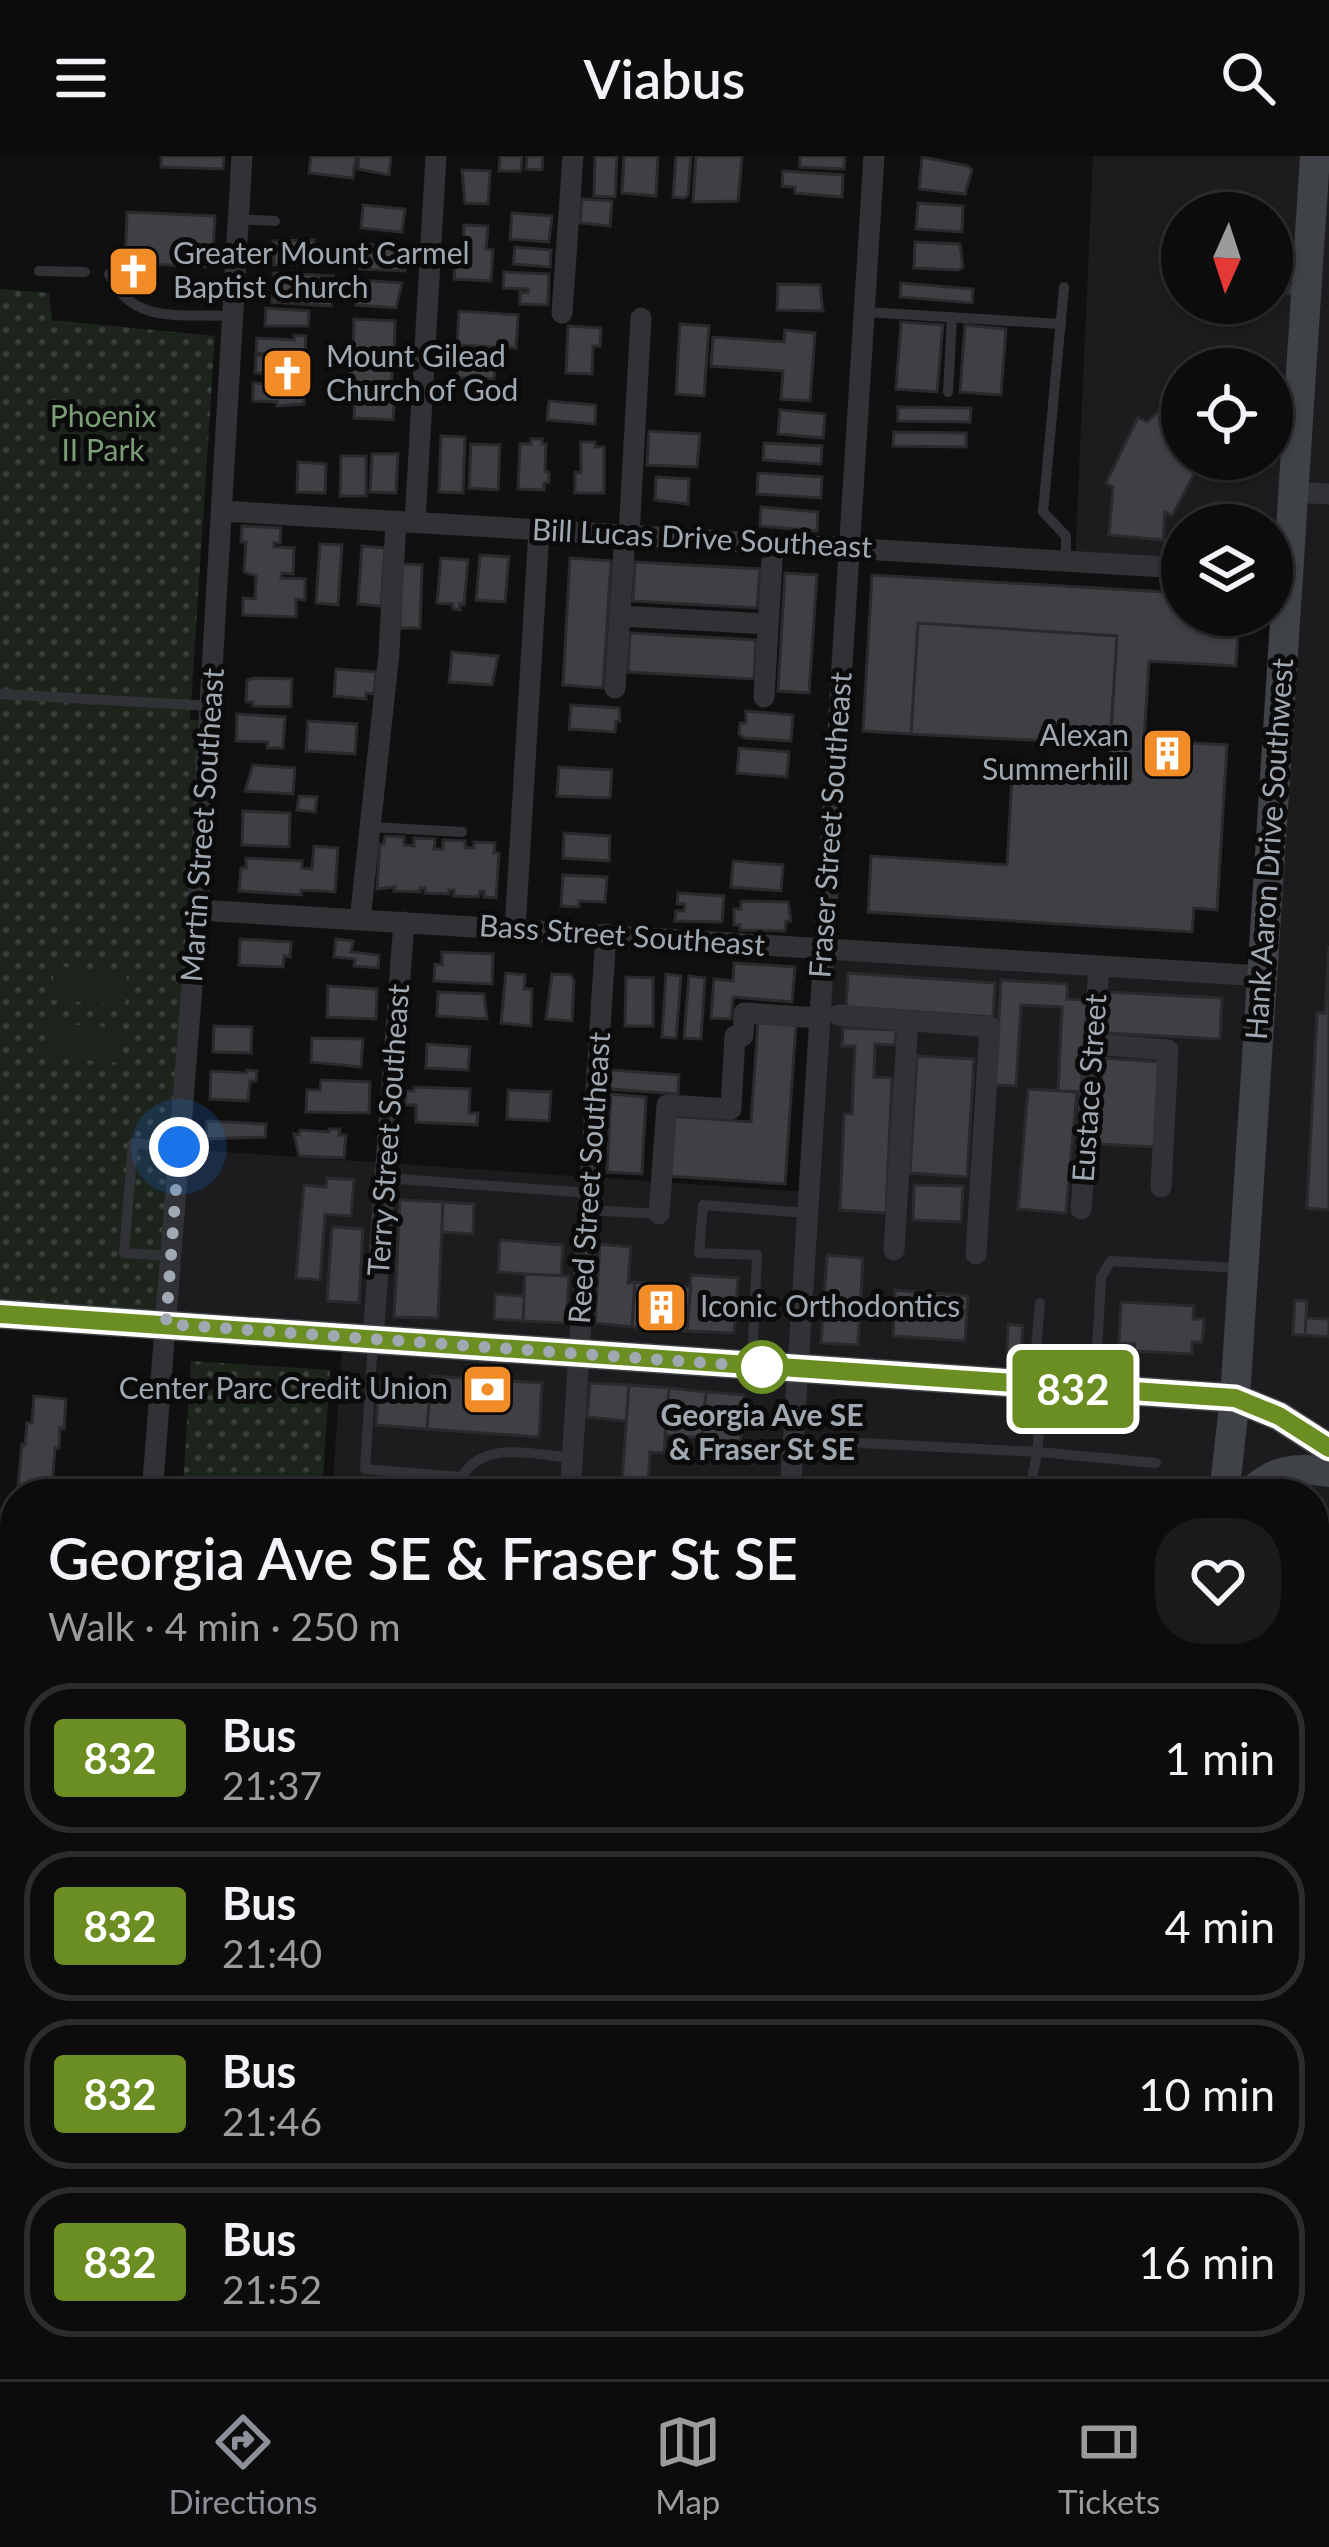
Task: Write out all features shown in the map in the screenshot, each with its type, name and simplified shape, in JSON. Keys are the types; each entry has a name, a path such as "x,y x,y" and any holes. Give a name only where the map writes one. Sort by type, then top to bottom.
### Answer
{"main road":[{"name":"Hank Aaron Drive Southwest","path":"1291,504 1315,156"},
{"name":"Hank Aaron Drive Southwest","path":"1226,1479 1262,976 1277,636"},
{"path":"0,1313 1235,1398 1279,1416 1329,1448"},
{"path":"1270,1479 1280,1472 1307,1468 1329,1472"}],"street":[{"name":"Martin Street Southeast","path":"153,1479 198,910 242,156"},
{"path":"360,920 405,522 436,156"},
{"path":"562,314 573,156"},
{"name":"Fraser Street Southeast","path":"791,1479 825,1016 822,948 874,156"},
{"path":"615,688 641,318"},
{"path":"1293,493 1329,494"},
{"name":"Bill Lucas Drive Southeast","path":"222,511 1161,567"},
{"path":"514,929 539,530"},
{"path":"764,697 773,544"},
{"path":"620,616 768,624"},
{"name":"Bass Street Southeast","path":"198,910 1262,976"},
{"name":"Terry Street Southeast","path":"373,1338 404,922"},
{"name":"Reed Street Southeast","path":"571,1479 606,934"},
{"name":"Eustace Street","path":"1081,1209 1099,966"},
{"path":"658,1214 667,1105 731,1108 735,1036 743,1036 744,1013 990,1028 976,1254"},
{"path":"894,1250 908,1021"},
{"path":"1093,1044 1168,1050 1160,1187"}],"lane":[{"path":"237,219 275,221"},
{"path":"39,271 85,272"},
{"path":"109,274 119,296 146,312 234,316"},
{"path":"1064,287 1043,512 1066,536 1066,561"},
{"path":"1293,290 1306,291"},
{"path":"865,312 1061,324"},
{"path":"948,392 952,317"},
{"path":"0,694 211,706"},
{"path":"368,827 462,832"},
{"path":"171,1256 124,1253 133,1143 179,1147"},
{"path":"385,1178 589,1201 658,1214"},
{"path":"752,1366 757,1256 699,1253 703,1205 807,1213"},
{"path":"1095,1390 1101,1277 1111,1261 1244,1268"},
{"path":"1032,1479 1041,1417 1035,1387 1040,1303"},
{"path":"373,1338 365,1469 462,1477 469,1464 488,1452 572,1458"},
{"path":"861,1443 1156,1463"}],"shaded area":[{"path":"1093,156 1329,156 1329,1479 333,1479 343,1337 166,1324 183,1149 807,1192 822,948 1262,976 1283,636 1293,636 1293,504 1161,504 1161,567 1075,562"}],"green space":[{"name":"Phoenix II Park","path":"0,289 49,293 52,320 215,336 190,720 208,720 168,1321 0,1308"},
{"path":"54,966 127,972 125,1006 52,1000"},
{"path":"50,1023 123,1028 121,1063 48,1057"},
{"path":"191,1361 330,1370 323,1479 183,1479"}],"building":[{"path":"161,156 224,156 223,169 161,167"},
{"path":"311,156 356,156 353,178 309,173"},
{"path":"359,156 391,156 389,175 358,169"},
{"path":"500,156 522,156 521,171 499,171"},
{"path":"527,156 543,156 542,170 526,169"},
{"path":"595,156 617,156 615,197 594,196"},
{"path":"624,156 658,156 656,196 622,193"},
{"path":"676,156 691,156 684,198 673,197"},
{"path":"696,156 742,156 738,201 693,202"},
{"path":"800,156 845,156 844,169 800,167"},
{"path":"922,157 968,166 972,170 965,194 919,189"},
{"path":"462,170 490,171 488,204 465,203"},
{"path":"783,171 843,175 842,197 795,193 795,187 782,186"},
{"path":"582,199 612,201 610,226 580,223"},
{"path":"918,203 963,206 962,232 916,229"},
{"path":"363,205 405,209 402,232 361,228"},
{"path":"127,212 215,216 212,267 125,263"},
{"path":"512,213 552,216 549,242 510,239"},
{"path":"464,225 488,226 486,249 493,250 491,281 454,279"},
{"path":"314,240 315,264 274,265 273,241"},
{"path":"915,242 960,244 963,267 914,268"},
{"path":"360,243 407,249 405,271 360,269 361,257 353,256 353,247 360,248"},
{"path":"515,247 551,250 550,267 513,264"},
{"path":"504,272 549,274 548,305 520,304 520,292 528,293 528,289 503,288"},
{"path":"274,273 333,276 331,306 272,302"},
{"path":"358,280 402,283 396,308 356,305"},
{"path":"901,283 973,289 972,303 900,297"},
{"path":"778,284 820,285 823,311 777,310"},
{"path":"266,308 309,311 308,326 265,326"},
{"path":"459,311 518,315 516,348 457,345"},
{"path":"354,319 395,321 394,357 353,356"},
{"path":"901,322 943,325 937,392 896,389"},
{"path":"680,324 709,326 704,396 676,394"},
{"path":"965,325 1006,329 1001,395 960,392"},
{"path":"568,326 601,328 600,346 593,346 592,374 566,373"},
{"path":"785,330 815,333 810,401 781,399 783,371 711,366 713,337 784,342"},
{"path":"294,335 306,336 305,356 256,353 257,338 294,340"},
{"path":"454,351 496,354 494,379 457,378"},
{"path":"256,355 305,357 304,377 255,373"},
{"path":"350,360 393,363 391,390 348,387"},
{"path":"253,383 305,386 304,404 253,401"},
{"path":"355,393 395,396 393,420 354,418"},
{"path":"549,401 596,405 595,424 547,420"},
{"path":"898,407 971,408 970,422 898,421"},
{"path":"1161,409 1161,480 1191,480 1178,504 1161,504 1161,540 1109,535 1113,487 1106,483 1138,417 1147,422"},
{"path":"780,410 825,414 823,438 778,434"},
{"path":"649,431 700,434 697,467 647,465"},
{"path":"894,432 966,433 966,447 893,446"},
{"path":"441,436 465,437 463,493 439,492"},
{"path":"531,439 546,444 549,482 544,483 544,490 518,489 520,444 531,444"},
{"path":"581,442 604,447 604,493 575,493 575,472 581,473"},
{"path":"764,443 822,446 821,464 763,460"},
{"path":"471,444 500,445 498,490 469,488"},
{"path":"372,454 398,454 396,493 370,492"},
{"path":"341,456 366,456 366,496 340,496"},
{"path":"298,462 326,464 325,493 297,492"},
{"path":"758,473 822,477 821,498 757,494"},
{"path":"656,477 689,479 688,504 655,500"},
{"path":"761,507 818,512 817,531 760,526"},
{"path":"242,526 281,528 280,543 274,547 294,548 293,574 282,573 281,578 305,579 305,600 296,599 296,617 243,615 243,598 255,599 256,576 244,572"},
{"path":"320,544 342,545 338,605 316,603"},
{"path":"362,546 385,548 381,606 358,604"},
{"path":"480,555 509,557 505,602 476,600"},
{"path":"441,558 468,560 460,610 453,609 453,604 437,603"},
{"path":"570,558 611,561 603,688 563,685"},
{"path":"635,562 760,569 757,608 633,601"},
{"path":"402,564 422,565 420,628 400,628"},
{"path":"785,573 817,575 809,693 778,691"},
{"name":"Alexan Summerhill","path":"872,575 1161,592 1161,636 1238,636 1236,666 1149,661 1144,740 1227,745 1217,910 1194,908 1192,932 868,912 871,856 1007,865 1013,762 1109,767 1117,636 918,623 911,734 863,731"},
{"path":"918,623 1117,636 1110,744 911,734"},
{"path":"630,633 756,640 754,679 628,672"},
{"path":"452,652 498,656 492,685 449,682"},
{"path":"336,669 376,672 374,694 366,693 366,699 334,696"},
{"path":"292,679 291,707 246,702 247,680"},
{"path":"571,705 619,708 615,732 569,729"},
{"path":"746,711 793,715 791,741 744,738 739,734"},
{"path":"237,714 285,717 283,748 267,748 268,742 236,741"},
{"path":"308,721 357,724 355,754 306,751"},
{"path":"739,748 789,752 787,777 737,773"},
{"path":"253,765 295,768 293,794 245,791"},
{"path":"559,767 612,770 610,798 557,796"},
{"path":"299,796 317,797 315,812 297,810"},
{"path":"243,811 290,813 289,847 242,845"},
{"path":"564,833 610,836 609,861 563,858"},
{"path":"385,836 404,837 404,845 414,846 414,838 435,839 434,849 443,849 443,840 465,841 465,848 474,848 474,842 495,843 494,853 499,853 496,898 484,897 484,891 479,897 454,896 454,890 449,894 425,893 425,888 420,892 377,889 380,844"},
{"path":"314,846 338,848 335,892 239,891 246,858 302,861 302,868 312,869"},
{"path":"733,861 783,865 781,891 731,887"},
{"path":"563,875 607,877 605,902 561,906"},
{"path":"678,893 724,896 722,922 675,921 676,911 684,911 685,904 677,904"},
{"path":"741,901 788,902 791,921 786,921 785,931 740,930 740,925 734,925 734,909 741,909"},
{"path":"240,939 291,942 290,957 284,956 283,967 239,965"},
{"path":"336,939 353,941 351,952 379,955 378,968 354,966 355,959 334,957"},
{"path":"1329,946 1329,1210 1307,1208 1317,1013 1325,1013"},
{"path":"442,952 493,954 492,984 434,981"},
{"path":"734,963 795,967 792,1002 733,997 731,1019 711,1018 714,979 733,981"},
{"path":"506,973 525,975 524,989 532,989 531,1026 501,1023"},
{"path":"848,973 995,983 993,1017 846,1007"},
{"path":"552,974 571,975 574,981 572,1021 546,1019"},
{"path":"666,974 681,976 676,1038 662,1037"},
{"path":"689,976 705,978 701,1039 684,1038"},
{"path":"626,977 653,978 653,1026 625,1026"},
{"path":"1001,980 1067,984 1067,999 1088,1000 1083,1092 1058,1091 1062,1007 1021,1005 1016,1086 995,1085"},
{"path":"328,986 377,989 376,1019 327,1017"},
{"path":"438,992 484,994 487,1019 437,1016"},
{"path":"1107,992 1222,998 1220,1039 1105,1033"},
{"path":"758,1022 796,1025 785,1184 667,1176 671,1116 751,1122"},
{"path":"214,1026 252,1027 251,1053 213,1052"},
{"path":"843,1028 896,1030 895,1045 875,1044 874,1077 892,1078 886,1213 840,1210 844,1114 852,1114 855,1046 842,1046"},
{"path":"312,1038 363,1039 361,1067 311,1062"},
{"path":"427,1044 470,1047 468,1070 426,1068"},
{"path":"917,1056 974,1059 967,1177 910,1173"},
{"path":"1103,1058 1161,1062 1155,1147 1097,1144"},
{"path":"611,1070 679,1075 678,1094 610,1089"},
{"path":"211,1071 257,1071 256,1081 250,1081 248,1101 210,1099"},
{"path":"321,1080 370,1082 369,1113 306,1112 307,1090 320,1090"},
{"path":"414,1087 470,1089 469,1113 478,1113 477,1125 416,1122 416,1105 405,1105 406,1091"},
{"path":"1028,1089 1077,1092 1066,1213 1018,1209"},
{"path":"508,1090 551,1092 549,1121 507,1119"},
{"path":"611,1094 646,1097 642,1174 607,1172"},
{"path":"207,1121 266,1124 265,1137 206,1139"},
{"path":"340,1129 339,1135 346,1135 344,1158 299,1156 294,1134"},
{"path":"327,1178 354,1180 351,1216 325,1214 320,1280 296,1278 304,1185 326,1187"},
{"path":"914,1185 963,1186 961,1222 913,1220"},
{"path":"400,1200 443,1202 438,1318 394,1317"},
{"path":"443,1202 474,1204 473,1234 442,1232"},
{"path":"332,1227 363,1229 359,1303 327,1301"},
{"path":"500,1240 563,1245 561,1276 498,1272"},
{"path":"600,1244 631,1247 632,1327 595,1323"},
{"path":"827,1255 863,1258 858,1345 821,1343"},
{"path":"525,1274 569,1276 566,1323 523,1321"},
{"path":"691,1275 738,1278 734,1333 687,1331"},
{"name":"Iconic Orthodontics","path":"635,1282 691,1287 687,1331 632,1327"},
{"path":"895,1290 968,1296 965,1341 893,1336"},
{"path":"495,1294 524,1296 523,1321 494,1319"},
{"path":"1295,1300 1307,1301 1305,1335 1293,1335"},
{"path":"1121,1302 1194,1306 1193,1319 1204,1319 1202,1342 1192,1342 1192,1354 1134,1351 1135,1344 1119,1343"},
{"path":"1306,1318 1329,1319 1329,1337 1305,1335"},
{"path":"1008,1324 1023,1326 1021,1353 1007,1352"},
{"path":"431,1376 542,1383 539,1437 427,1429"},
{"path":"379,1379 431,1383 427,1429 376,1425"},
{"path":"590,1383 629,1385 626,1421 587,1417"},
{"path":"629,1385 669,1388 664,1453 650,1452 648,1479 622,1479"},
{"path":"669,1388 706,1392 702,1438 665,1435"},
{"path":"706,1392 744,1395 739,1460 701,1456"},
{"path":"34,1396 66,1399 53,1479 19,1479 27,1423 32,1423"}],"bus line":[{"name":"832","path":"0,1314 1235,1398 1279,1416 1329,1448"}],"place":[{"name":"Greater Mount Carmel Baptist Church","path":"134,271"},
{"name":"Mount Gilead Church of God","path":"287,374"},
{"name":"Alexan Summerhill","path":"1168,753"},
{"name":"Iconic Orthodontics","path":"661,1307"},
{"name":"Georgia Ave SE & Fraser St SE","path":"762,1367"},
{"name":"Center Parc Credit Union","path":"487,1389"}],"route":[{"path":"179,1147 166,1324 762,1367"}]}
